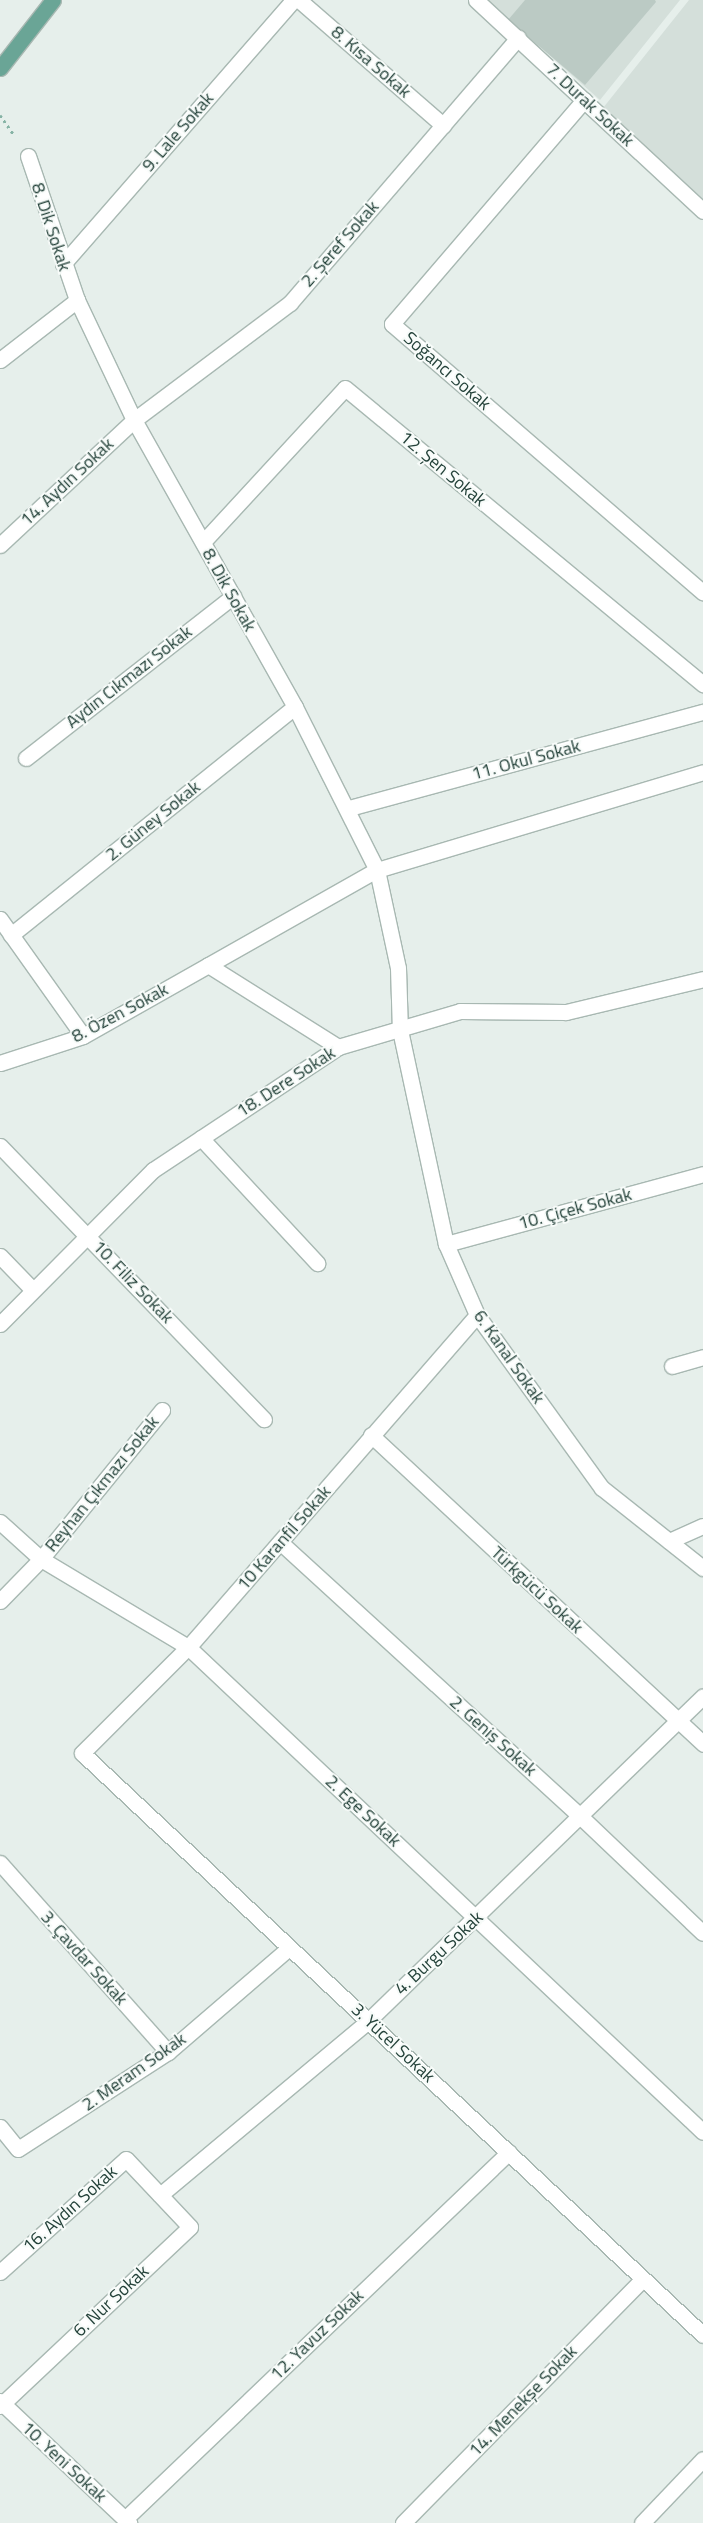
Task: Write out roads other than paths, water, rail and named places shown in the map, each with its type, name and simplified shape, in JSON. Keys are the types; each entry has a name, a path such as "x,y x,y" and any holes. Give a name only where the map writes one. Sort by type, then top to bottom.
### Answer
{"main road":[{"path":"0,68 53,0"}],"street":[{"name":"9. Lale Sokak","path":"63,264 293,0"},
{"name":"8. Kısa Sokak","path":"299,0 443,125"},
{"name":"7. Durak Sokak","path":"476,0 703,211"},
{"name":"2. Şeref Sokak","path":"134,420 290,303 518,38"},
{"name":"Soğancı Sokak","path":"584,100 392,324 703,592"},
{"name":"8. Dik Sokak","path":"28,156 76,300 134,420 295,707 348,808 377,870 398,968 400,1030"},
{"path":"0,360 76,300"},
{"name":"12. Şen Sokak","path":"203,542 346,388 703,684"},
{"name":"14. Aydın Sokak","path":"0,545 134,420"},
{"name":"Aydın Cıkmazı Sokak","path":"26,758 233,596"},
{"name":"2. Güney Sokak","path":"11,935 295,707"},
{"name":"11. Okul Sokak","path":"348,808 703,712"},
{"path":"377,870 703,772"},
{"name":"8. Özen Sokak","path":"0,1063 83,1036 377,870"},
{"path":"0,919 83,1036"},
{"path":"208,965 338,1047"},
{"name":"18. Dere Sokak","path":"0,1324 153,1170 338,1047 460,1012 566,1012 703,979"},
{"name":"6. Kanal Sokak","path":"400,1030 446,1244 477,1315 602,1488 703,1568"},
{"path":"201,1138 317,1263"},
{"name":"10. Filiz Sokak","path":"0,1146 264,1419"},
{"name":"10. Çiçek Sokak","path":"446,1244 703,1174"},
{"path":"0,1256 33,1290"},
{"name":"10 Karanfil Sokak","path":"82,1753 188,1647 477,1315"},
{"path":"672,1366 703,1357"},
{"name":"Reyhan Çıkmazı Sokak","path":"0,1602 41,1559 162,1410"},
{"name":"Türkgücü Sokak","path":"371,1435 703,1744"},
{"name":"2. Ege Sokak","path":"0,1522 41,1559 188,1647 703,2132"},
{"path":"669,1541 703,1526"},
{"name":"2. Geniş Sokak","path":"280,1542 581,1816 703,1934"},
{"name":"4. Burgu Sokak","path":"160,2194 369,2020 703,1696"},
{"name":"3. Yücel Sokak","path":"82,1753 289,1948 369,2020 703,2336"},
{"name":"3. Çavdar Sokak","path":"0,1863 168,2052"},
{"name":"2. Meram Sokak","path":"0,2127 18,2149 168,2052 289,1948"},
{"name":"12. Yavuz Sokak","path":"127,2521 509,2152"},
{"name":"16. Aydın Sokak","path":"0,2272 126,2158 160,2194"},
{"name":"6. Nur Sokak","path":"1,2404 190,2227 160,2194"},
{"name":"14. Menekşe Sokak","path":"403,2523 642,2280"},
{"name":"10. Yeni Sokak","path":"1,2404 127,2521"},
{"path":"642,2523 703,2459"}]}
